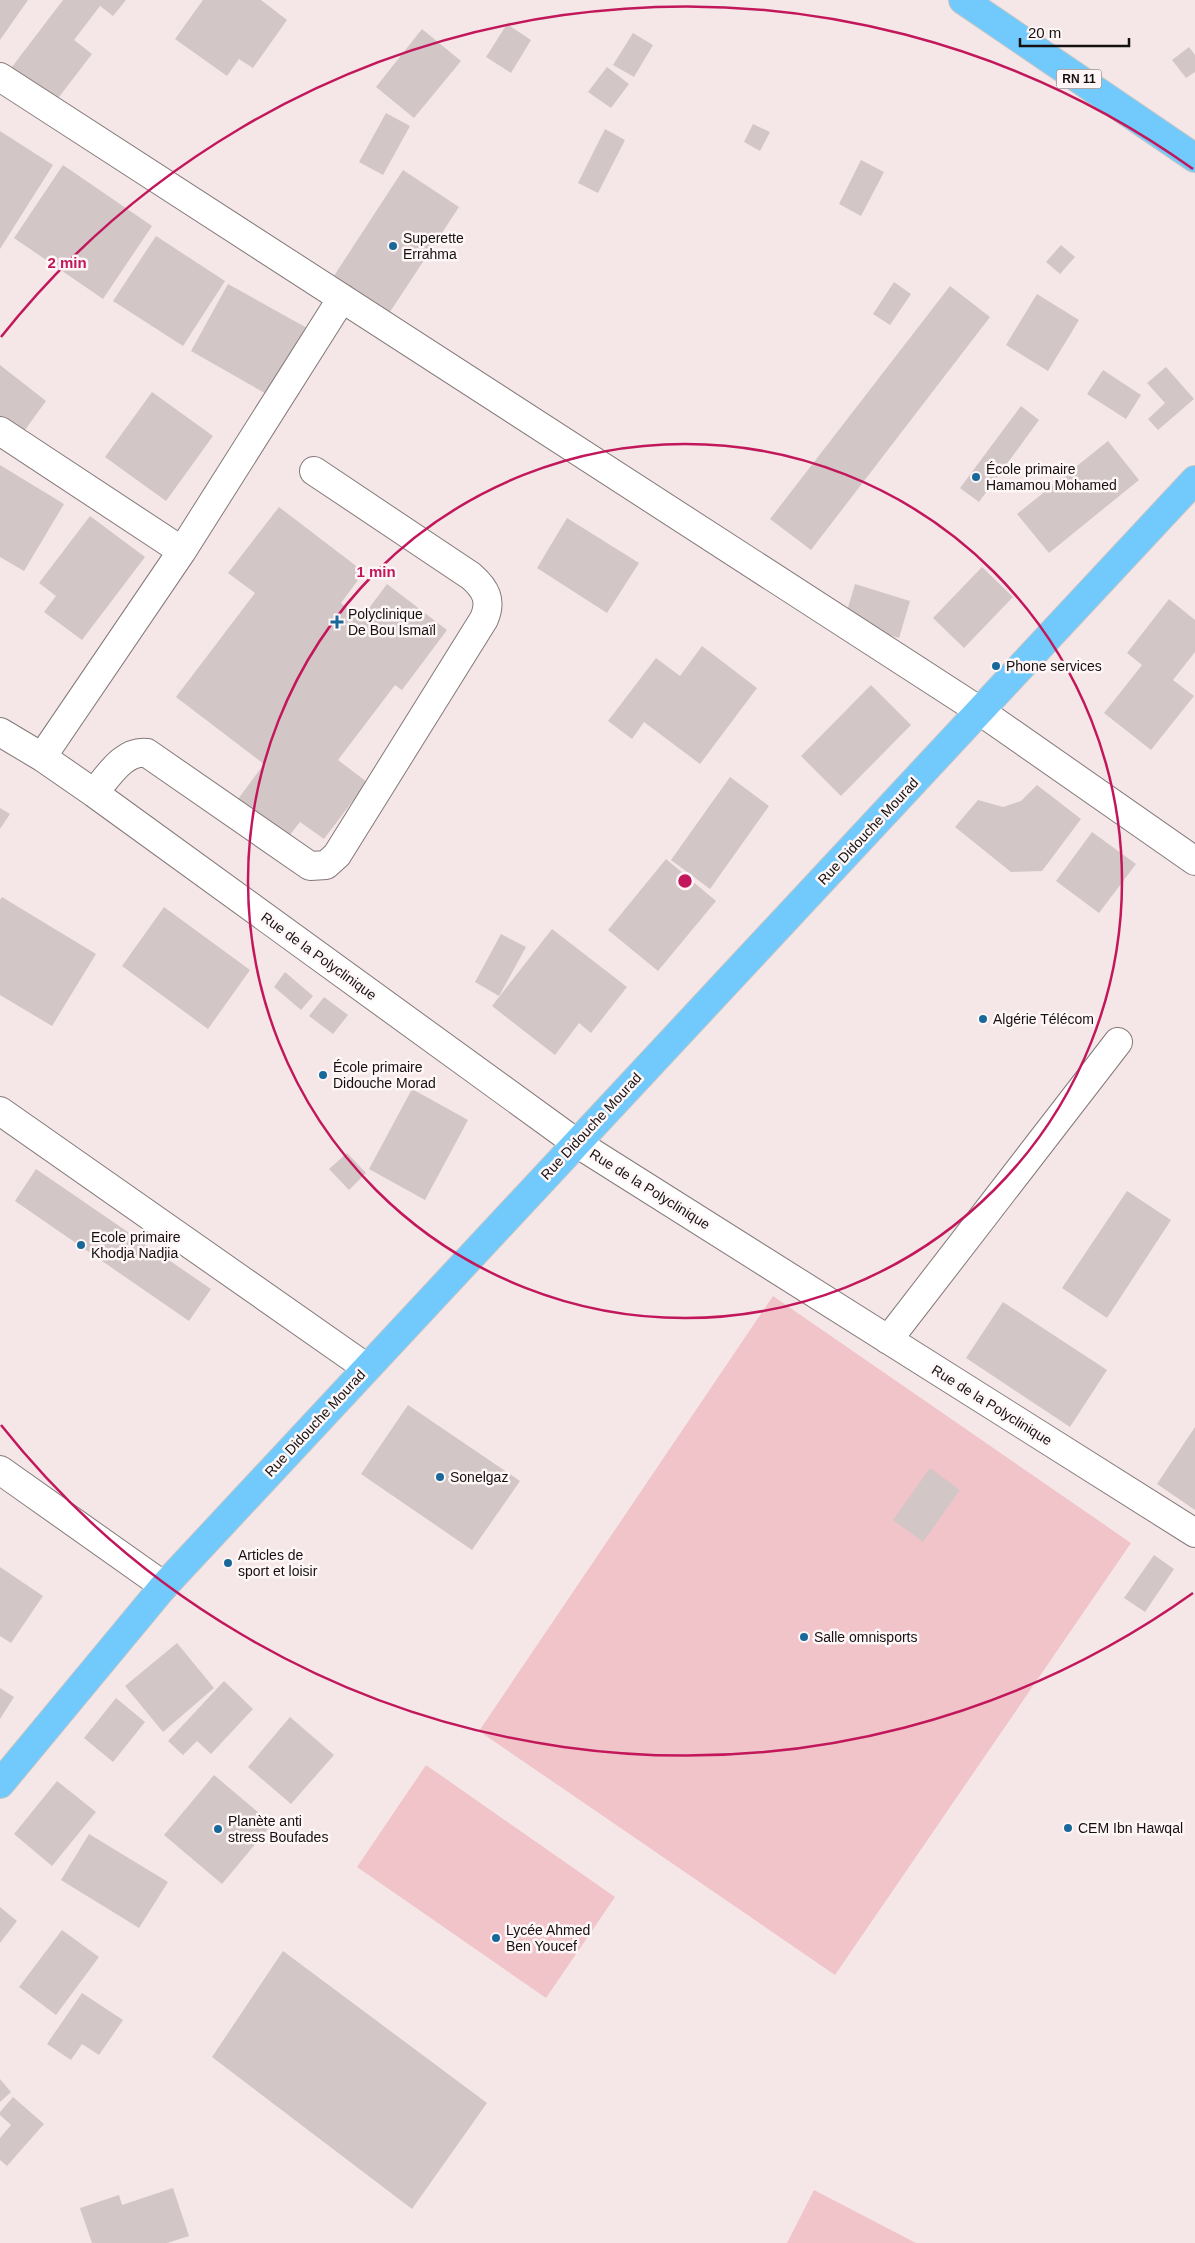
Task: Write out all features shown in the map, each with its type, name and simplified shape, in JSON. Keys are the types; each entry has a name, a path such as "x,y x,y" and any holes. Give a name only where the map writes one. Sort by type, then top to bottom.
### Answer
{"main road":[{"name":"RN 11","path":"963,0 1195,158"},
{"name":"Rue Didouche Mourad","path":"0,1784 164,1586 575,1142 1195,480"}],"street":[{"path":"0,77 980,711 1195,861"},
{"path":"42,757 182,551 342,298"},
{"path":"0,431 182,551"},
{"path":"94,793 129,755 137,752 147,753 310,866 326,865 337,856 484,619 488,602 487,594 471,576 314,471"},
{"name":"Rue de la Polyclinique","path":"0,732 42,757 94,793 575,1142 1195,1533"},
{"path":"888,1340 1118,1042"},
{"path":"0,1111 367,1368"},
{"path":"0,1470 164,1586"}],"shaded area":[{"name":"Salle omnisports","path":"773,1296 1131,1543 835,1975 479,1731"},
{"path":"426,1765 615,1897 546,1998 357,1867"},
{"path":"814,2190 916,2243 787,2243"}],"building":[{"path":"0,0 28,0 0,40"},
{"path":"63,0 126,0 113,16 100,6 74,40 92,54 46,114 2,80"},
{"path":"203,0 261,0 287,20 253,68 239,59 227,76 175,39"},
{"path":"507,24 531,40 511,73 486,57"},
{"path":"422,29 461,61 414,118 376,87"},
{"path":"633,33 653,45 634,77 613,65"},
{"path":"1189,47 1195,55 1195,72 1186,78 1172,60"},
{"path":"607,67 629,84 611,108 588,92"},
{"path":"386,113 410,126 383,175 359,162"},
{"path":"753,124 770,132 760,151 744,142"},
{"path":"605,129 625,140 598,193 578,183"},
{"path":"0,131 53,165 0,249"},
{"path":"861,160 884,172 861,216 839,204"},
{"path":"63,165 152,226 103,299 14,238"},
{"name":"Superette Errahma","path":"403,170 459,207 384,321 328,285"},
{"path":"156,236 225,281 183,346 113,301"},
{"path":"1061,245 1075,257 1060,274 1046,262"},
{"path":"894,282 911,294 890,325 873,314"},
{"path":"228,284 307,328 270,396 191,351"},
{"path":"950,286 990,317 811,550 770,519"},
{"path":"1037,294 1079,320 1048,371 1006,345"},
{"path":"0,365 46,401 22,434 0,417"},
{"path":"1166,367 1194,399 1158,430 1148,419 1165,403 1147,383"},
{"path":"1103,370 1141,395 1126,419 1087,394"},
{"path":"152,392 213,436 166,501 105,457"},
{"path":"1021,406 1039,420 979,502 960,488"},
{"path":"1108,441 1139,480 1049,553 1017,514"},
{"path":"0,465 64,504 24,571 0,557"},
{"path":"279,507 364,572 341,603 361,619 387,584 447,630 402,690 395,685 338,760 367,782 324,839 300,822 288,837 238,799 264,764 176,697 255,593 228,573"},
{"path":"90,516 145,557 82,640 44,612 56,596 39,583"},
{"path":"567,518 639,563 607,613 537,568"},
{"path":"982,567 1013,597 964,648 933,618"},
{"path":"855,584 910,601 899,638 844,621"},
{"path":"1169,599 1195,620 1195,652 1173,680 1194,696 1151,750 1104,713 1142,665 1127,653"},
{"path":"702,646 757,688 700,764 644,722 632,739 608,721 656,658 680,676"},
{"path":"871,685 911,725 841,796 801,756"},
{"path":"730,777 769,806 710,889 671,860"},
{"path":"1037,785 1081,819 1042,871 1011,872 955,827 978,800 1003,807 1021,801"},
{"path":"0,808 10,814 0,829"},
{"path":"1092,832 1136,864 1099,913 1056,881"},
{"path":"666,859 716,901 658,971 608,930"},
{"path":"2,897 96,954 52,1026 0,995 0,900"},
{"path":"164,907 250,970 208,1029 122,966"},
{"path":"552,929 627,987 591,1033 579,1023 555,1055 492,1006"},
{"path":"501,934 526,947 499,996 475,982"},
{"path":"285,972 313,996 301,1010 274,987"},
{"path":"324,997 348,1015 333,1034 309,1016"},
{"path":"412,1089 468,1120 425,1200 369,1169"},
{"path":"347,1153 366,1173 349,1190 329,1169"},
{"path":"36,1169 211,1289 189,1321 15,1201"},
{"path":"1127,1191 1171,1220 1107,1318 1062,1288"},
{"path":"1003,1302 1107,1370 1070,1427 966,1358"},
{"name":"Sonelgaz","path":"408,1405 520,1481 472,1550 361,1474"},
{"path":"1195,1427 1195,1510 1157,1484"},
{"path":"930,1468 960,1490 923,1542 893,1520"},
{"path":"1154,1555 1174,1569 1145,1612 1124,1598"},
{"path":"0,1567 43,1596 11,1643 0,1636"},
{"path":"177,1643 214,1688 163,1732 125,1686"},
{"path":"224,1681 253,1709 211,1754 197,1741 183,1755 168,1741"},
{"path":"0,1688 14,1697 0,1719"},
{"path":"116,1698 145,1722 113,1762 84,1738"},
{"path":"290,1717 334,1755 291,1804 248,1767"},
{"name":"Planète anti stress Boufades","path":"214,1775 272,1824 222,1884 164,1835"},
{"path":"57,1781 96,1812 52,1866 14,1834"},
{"path":"89,1834 168,1882 139,1928 61,1880"},
{"path":"0,1907 17,1921 0,1943"},
{"path":"62,1930 99,1957 56,2015 19,1987"},
{"path":"283,1951 487,2103 412,2209 212,2057"},
{"path":"82,1993 123,2020 99,2055 82,2044 71,2060 47,2044"},
{"path":"0,2079 11,2092 0,2102"},
{"path":"13,2097 44,2124 7,2166 0,2160 0,2138 11,2125 0,2115 0,2112"},
{"path":"173,2188 189,2236 167,2243 92,2243 80,2208 119,2195 122,2205"}],"place":[{"name":"Superette Errahma","path":"393,246"},
{"name":"École primaire Hamamou Mohamed","path":"976,477"},
{"name":"Polyclinique De Bou Ismaïl","path":"337,622"},
{"name":"Phone services","path":"996,666"},
{"name":"Algérie Télécom","path":"983,1019"},
{"name":"École primaire Didouche Morad","path":"323,1075"},
{"name":"Ecole primaire Khodja Nadjia","path":"81,1245"},
{"name":"Sonelgaz","path":"440,1477"},
{"name":"Articles de sport et loisir","path":"228,1563"},
{"name":"Salle omnisports","path":"804,1637"},
{"name":"CEM Ibn Hawqal","path":"1068,1828"},
{"name":"Planète anti stress Boufades","path":"218,1829"},
{"name":"Lycée Ahmed Ben Youcef","path":"496,1938"}]}
